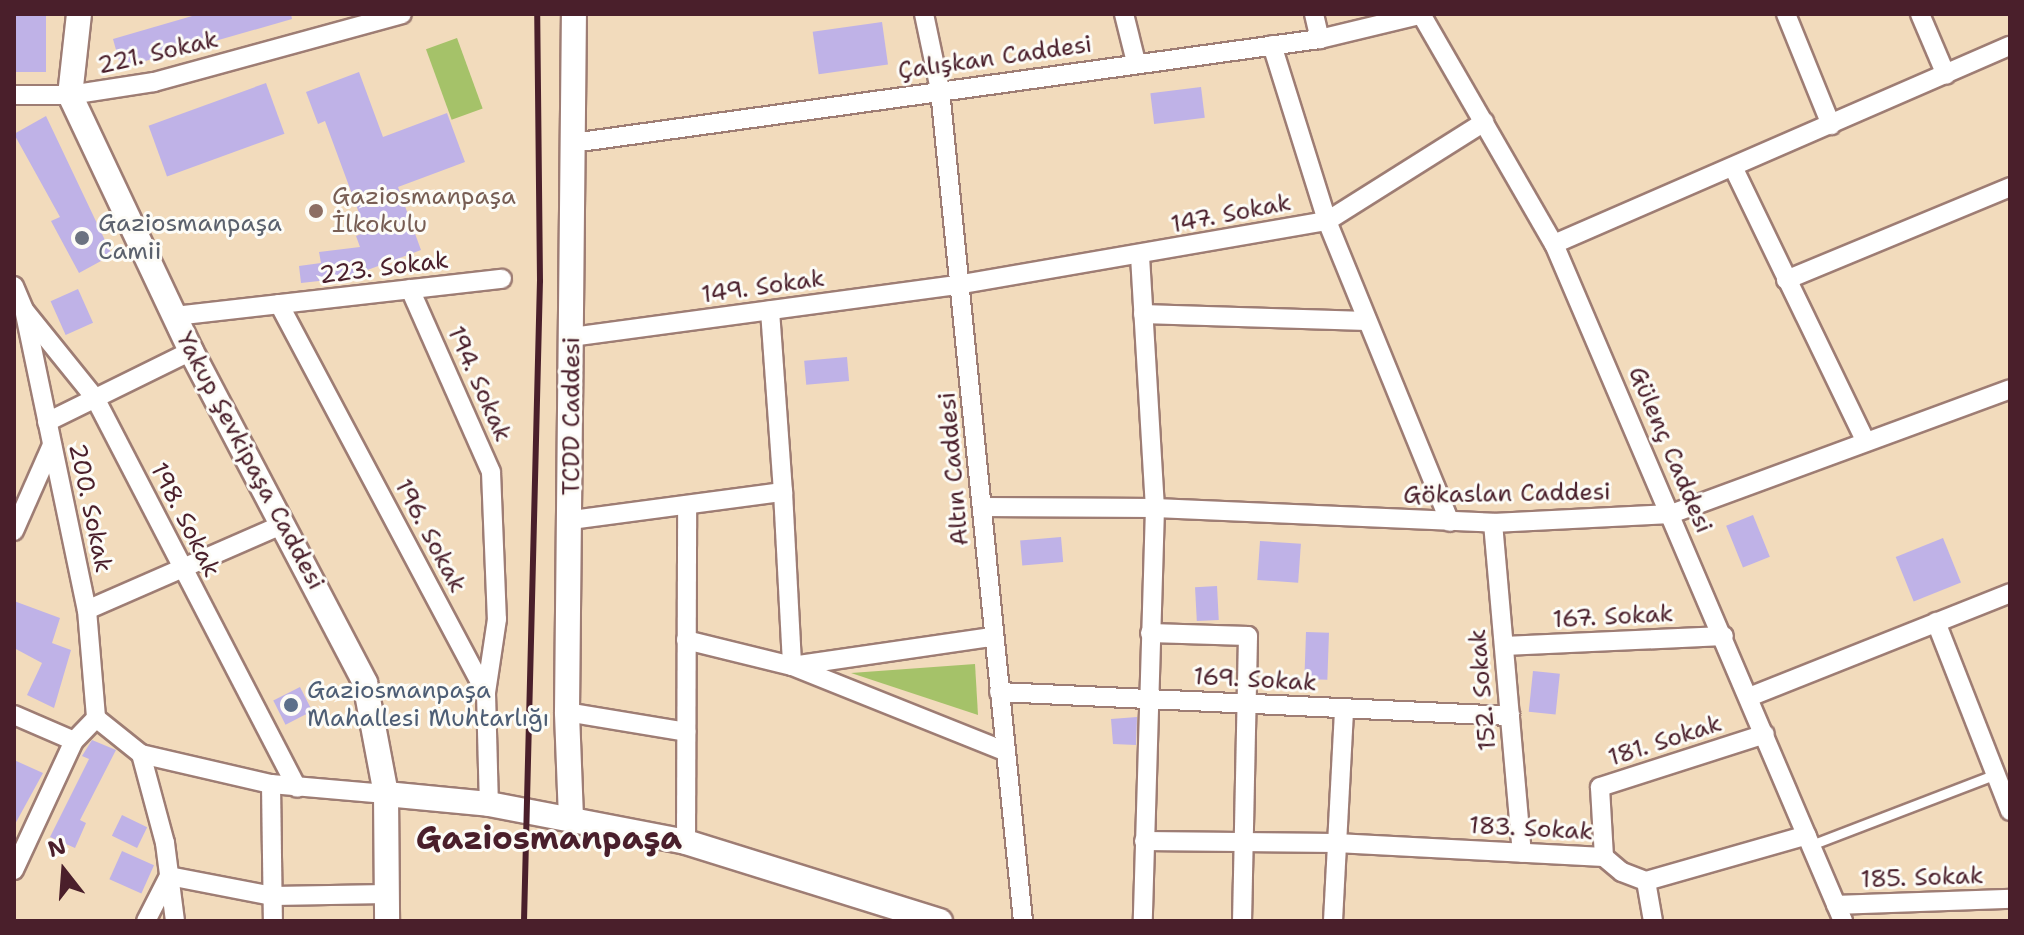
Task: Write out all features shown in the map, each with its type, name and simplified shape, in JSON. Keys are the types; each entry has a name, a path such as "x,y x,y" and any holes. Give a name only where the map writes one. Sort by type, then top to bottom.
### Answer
{"main road":[{"path":"70,95 79,14"},
{"name":"TCDD Caddesi","path":"571,818 567,712 572,520 574,14"},
{"name":"Yakup Şevkipaşa Caddesi","path":"70,95 191,351 365,683 386,794 387,921"},
{"path":"386,794 489,804 686,842 940,921"}],"street":[{"name":"221. Sokak","path":"14,95 70,95 154,82 402,14"},
{"name":"Altın Caddesi","path":"924,14 940,90 962,284 992,637 1023,921"},
{"path":"1124,14 1136,62"},
{"path":"1314,14 1320,39"},
{"name":"Çalışkan Caddesi","path":"573,143 1136,62 1320,39 1422,14"},
{"name":"Gülenç Caddesi","path":"1422,14 1554,244 1840,913"},
{"path":"1786,14 1831,125"},
{"path":"1920,14 1946,75"},
{"path":"1272,45 1327,221 1450,522"},
{"path":"1554,244 2008,49"},
{"name":"147. Sokak","path":"962,284 1140,256 1327,221 1484,122"},
{"path":"1733,167 1866,442"},
{"path":"1786,280 2010,187"},
{"path":"1140,256 1155,508 1147,699 1143,921"},
{"name":"223. Sokak","path":"175,316 502,279"},
{"name":"149. Sokak","path":"572,337 962,284"},
{"name":"198. Sokak","path":"14,286 19,308 95,398 297,788"},
{"name":"194. Sokak","path":"410,289 491,472 497,619 486,693"},
{"name":"196. Sokak","path":"279,304 486,693 489,804"},
{"name":"200. Sokak","path":"19,308 87,610 96,718"},
{"path":"770,310 792,666"},
{"path":"1143,314 1366,321"},
{"path":"47,422 191,351"},
{"name":"Gökaslan Caddesi","path":"982,507 1155,508 1493,523 1671,514 2009,390"},
{"path":"14,531 52,445"},
{"path":"572,520 783,492"},
{"path":"686,842 687,505"},
{"name":"152. Sokak","path":"1493,523 1522,853"},
{"path":"87,610 284,524"},
{"path":"1749,697 2010,593"},
{"path":"1936,622 2010,811"},
{"path":"1150,633 1248,636 1249,704 1242,921"},
{"name":"167. Sokak","path":"1504,646 1724,636"},
{"path":"792,666 992,637"},
{"path":"686,640 792,666 1005,751"},
{"name":"169. Sokak","path":"999,692 1510,716"},
{"path":"1333,921 1344,708"},
{"path":"567,712 686,732"},
{"path":"14,715 74,741"},
{"path":"14,870 74,741 96,718 141,754 271,784 386,794"},
{"name":"181. Sokak","path":"1604,857 1600,787 1765,734"},
{"path":"141,754 169,876 175,921"},
{"path":"271,784 273,921"},
{"path":"1653,921 1646,881 1809,840"},
{"name":"183. Sokak","path":"1144,841 1336,843 1604,857 1622,872 1646,881"},
{"path":"169,876 273,896 387,894"},
{"path":"146,921 169,876"},
{"name":"185. Sokak","path":"1840,913 2010,899"}],"lane":[{"path":"1809,840 1996,774"}],"green space":[{"path":"457,38 483,108 452,120 426,49"},
{"path":"975,664 978,715 851,673"}],"building":[{"path":"14,14 46,14 46,72 14,72"},
{"path":"199,14 291,14 292,19 121,68 113,39"},
{"path":"882,22 888,65 819,74 813,32"},
{"path":"359,72 383,137 447,113 465,162 398,187 421,250 346,278 301,283 299,266 321,263 319,252 360,247 356,236 366,232 325,121 318,124 306,92"},
{"path":"266,83 284,134 167,176 149,126"},
{"path":"1201,87 1205,118 1154,124 1150,93"},
{"path":"46,116 112,255 79,273 51,221 60,217 14,134"},
{"path":"78,289 93,323 66,335 51,301"},
{"path":"847,357 849,381 806,385 804,361"},
{"path":"1753,515 1770,557 1743,568 1726,526"},
{"path":"1061,537 1063,562 1022,565 1020,541"},
{"path":"1943,538 1961,583 1914,602 1896,557"},
{"path":"1260,541 1301,544 1298,583 1257,580"},
{"path":"1217,586 1219,620 1197,621 1195,587"},
{"path":"14,601 60,618 52,643 71,650 54,708 27,695 42,663 14,648"},
{"path":"1306,632 1329,633 1327,680 1304,679"},
{"path":"1533,671 1560,674 1556,715 1529,712"},
{"path":"300,687 312,711 286,725 273,701"},
{"path":"1137,717 1136,745 1113,744 1111,719"},
{"path":"92,740 116,750 80,820 86,823 75,848 50,837 89,759 82,756"},
{"path":"14,760 43,773 14,826"},
{"path":"122,815 147,827 137,848 112,836"},
{"path":"122,851 154,865 141,894 109,879"}],"railway":[{"path":"524,921 540,281 537,14"}],"place":[{"name":"Gaziosmanpaşa İlkokulu","path":"316,211"},
{"name":"Gaziosmanpaşa Camii","path":"82,238"},
{"name":"Gaziosmanpaşa Mahallesi Muhtarlığı","path":"291,705"}],"district":[{"name":"Gaziosmanpaşa","path":"549,838"}]}
